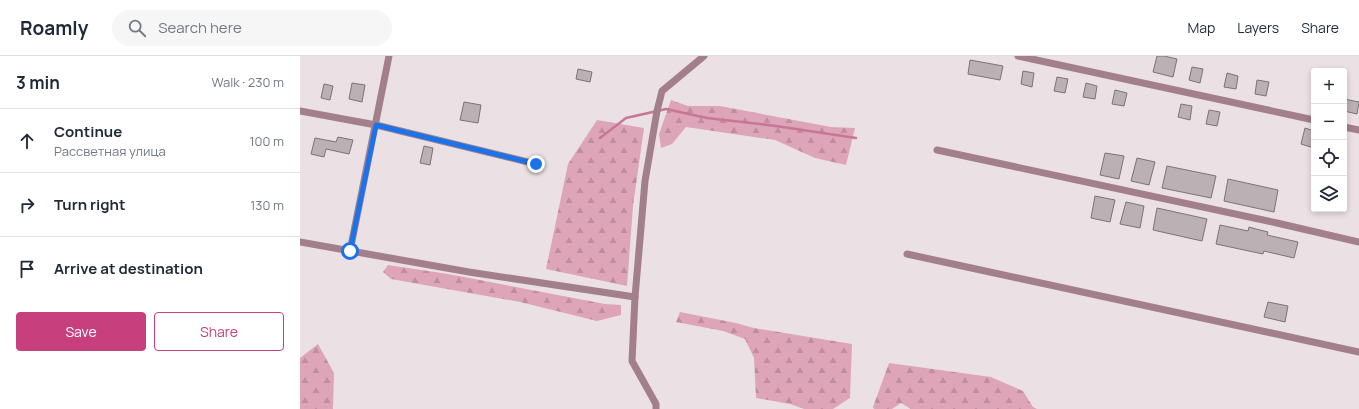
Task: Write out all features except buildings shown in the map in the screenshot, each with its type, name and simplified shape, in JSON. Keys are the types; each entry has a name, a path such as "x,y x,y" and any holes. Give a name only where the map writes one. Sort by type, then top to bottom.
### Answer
{"street":[{"path":"350,251 389,56"},
{"path":"656,409 656,404 632,361 635,297 645,181 657,111 662,92 704,56"},
{"path":"1018,56 1311,119"},
{"path":"300,111 376,125 536,164"},
{"path":"1347,128 1359,130"},
{"path":"937,150 1359,242"},
{"path":"300,242 469,272 635,297"},
{"path":"907,254 1359,352"}],"green space":[{"path":"671,100 688,106 720,106 831,127 855,128 846,165 815,158 775,140 686,127 672,144 661,148 659,134"},
{"path":"597,120 644,128 633,206 627,286 546,269 568,164"},
{"path":"388,265 448,274 605,304 621,305 621,315 597,321 520,302 391,279 383,272"},
{"path":"680,312 754,328 852,344 850,398 833,409 804,409 790,404 756,398 754,358 745,339 723,331 676,322"},
{"path":"318,344 334,373 333,409 300,409 300,358"},
{"path":"889,363 991,377 1023,391 1033,407 1037,409 911,409 901,403 892,409 874,409 873,407"}],"waterway":[{"path":"600,138 626,118 666,109 707,118 776,126 856,138"}],"route":[{"path":"350,251 376,125 536,164"}]}
